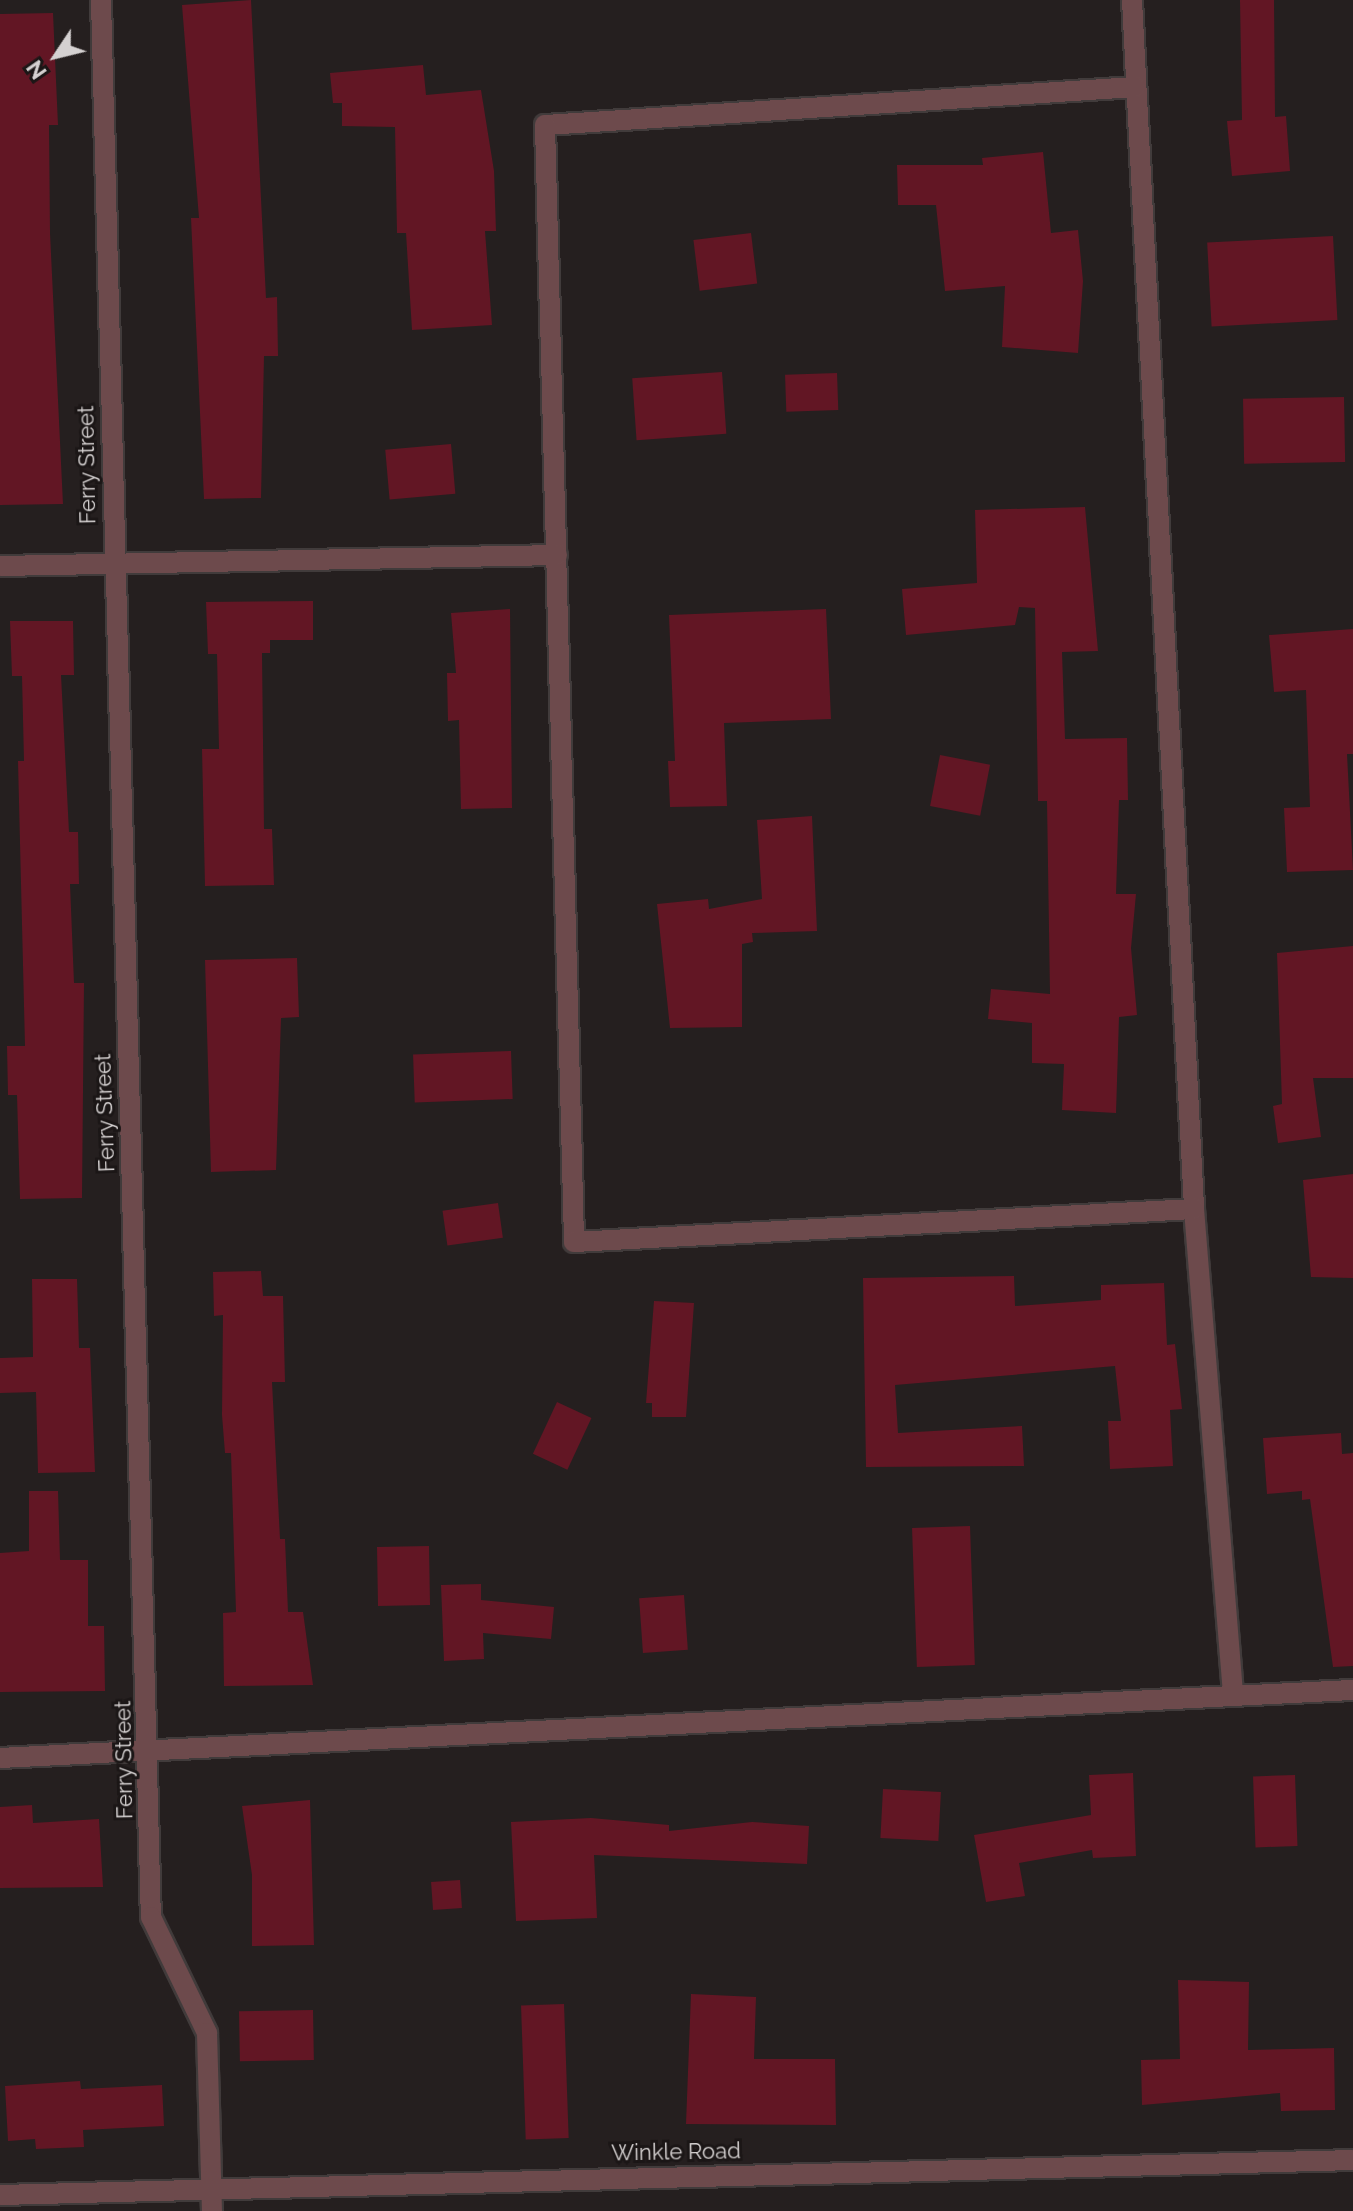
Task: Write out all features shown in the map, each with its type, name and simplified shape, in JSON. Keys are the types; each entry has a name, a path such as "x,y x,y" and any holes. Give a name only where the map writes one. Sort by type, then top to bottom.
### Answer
{"street":[{"name":"Ferry Street","path":"101,0 151,1917 207,2033 212,2211"},
{"path":"1132,0 1194,1209 1233,1695"},
{"path":"1135,87 545,125 574,1242 1194,1209"},
{"path":"0,566 114,560 557,555"},
{"path":"0,1758 1353,1690"},
{"name":"Winkle Road","path":"0,2195 1353,2160"}],"building":[{"path":"251,0 266,298 277,297 278,356 264,356 261,498 204,499 191,218 199,218 182,5"},
{"path":"1240,0 1274,0 1275,117 1286,116 1290,171 1232,176 1227,121 1242,120"},
{"path":"53,13 58,125 49,125 50,233 63,504 0,505 0,14"},
{"path":"423,65 426,95 481,90 494,171 496,231 485,231 492,325 412,330 406,233 397,233 395,127 342,126 342,103 333,103 330,73"},
{"path":"1043,152 1051,233 1078,230 1083,281 1078,353 1002,347 1005,286 945,291 936,205 898,205 897,165 983,165 982,158"},
{"path":"751,233 757,284 700,291 693,240"},
{"path":"1333,236 1337,320 1212,326 1207,243"},
{"path":"722,372 726,434 637,440 632,378"},
{"path":"837,373 838,410 786,412 785,375"},
{"path":"1344,397 1345,462 1244,464 1243,399"},
{"path":"451,444 455,494 390,500 385,450"},
{"path":"1085,507 1098,651 1062,652 1065,739 1127,738 1128,800 1119,800 1116,894 1136,894 1131,948 1137,1015 1119,1017 1116,1113 1062,1110 1064,1064 1032,1063 1032,1023 988,1019 991,989 1050,994 1047,801 1038,801 1035,608 1019,607 1015,625 906,635 902,589 977,583 975,510"},
{"path":"313,601 313,640 270,640 270,653 262,653 264,829 272,829 274,885 205,886 202,749 219,749 217,654 208,654 206,602"},
{"path":"510,609 512,808 461,809 459,720 448,721 447,673 456,673 451,613"},
{"path":"826,609 831,719 724,723 727,806 670,807 668,761 675,761 669,615"},
{"path":"10,621 73,621 74,675 61,675 69,832 78,832 79,884 70,884 74,983 84,983 82,1198 20,1199 17,1095 8,1095 7,1046 25,1046 18,761 24,761 22,676 12,676"},
{"path":"1353,629 1353,754 1347,754 1353,870 1287,872 1284,808 1310,807 1306,690 1274,692 1269,635"},
{"path":"940,755 990,765 980,816 930,806"},
{"path":"812,816 817,931 752,933 753,942 742,944 742,1027 670,1028 657,904 708,899 709,909 762,899 757,820"},
{"path":"1353,946 1353,1078 1313,1078 1321,1137 1278,1143 1273,1106 1282,1104 1277,953"},
{"path":"297,958 299,1017 281,1018 276,1170 211,1172 205,960"},
{"path":"511,1051 513,1099 415,1102 413,1054"},
{"path":"1353,1174 1353,1278 1311,1277 1303,1180"},
{"path":"498,1203 503,1238 447,1245 443,1211"},
{"path":"261,1271 263,1296 283,1296 285,1382 272,1382 280,1539 285,1539 288,1612 303,1612 313,1685 224,1686 223,1613 236,1612 231,1453 225,1453 222,1415 223,1315 214,1316 213,1272"},
{"path":"1014,1276 1015,1306 1101,1300 1101,1285 1164,1283 1167,1345 1175,1344 1182,1409 1170,1410 1173,1466 1110,1469 1108,1421 1121,1421 1115,1366 895,1385 898,1433 1022,1426 1024,1466 866,1467 863,1278"},
{"path":"32,1279 77,1279 79,1348 90,1348 95,1472 38,1473 36,1392 0,1393 0,1358 33,1357"},
{"path":"654,1301 694,1303 686,1417 652,1417 652,1403 646,1403"},
{"path":"557,1402 591,1418 567,1470 533,1454"},
{"path":"1341,1433 1342,1454 1353,1453 1353,1666 1333,1667 1310,1499 1302,1500 1302,1491 1267,1494 1263,1438"},
{"path":"29,1491 58,1491 60,1560 88,1560 88,1626 104,1626 105,1691 0,1692 0,1553 29,1551"},
{"path":"970,1526 975,1665 917,1667 912,1528"},
{"path":"429,1546 430,1605 378,1606 377,1547"},
{"path":"481,1584 481,1600 554,1607 551,1639 483,1633 484,1659 444,1661 441,1585"},
{"path":"684,1595 688,1650 643,1653 639,1598"},
{"path":"1133,1773 1136,1856 1093,1858 1092,1850 1019,1863 1025,1896 986,1902 974,1835 1091,1815 1089,1775"},
{"path":"1295,1775 1297,1846 1256,1847 1253,1776"},
{"path":"883,1789 941,1792 938,1841 880,1838"},
{"path":"310,1800 314,1945 252,1946 252,1875 242,1806"},
{"path":"32,1805 33,1823 99,1819 103,1887 0,1888 0,1807"},
{"path":"591,1818 669,1825 669,1831 752,1822 809,1826 807,1864 594,1855 597,1918 516,1921 511,1822"},
{"path":"460,1880 462,1908 433,1910 431,1882"},
{"path":"1178,1980 1249,1982 1248,2050 1334,2048 1335,2110 1281,2111 1280,2093 1142,2105 1141,2060 1180,2059"},
{"path":"691,1994 756,1997 754,2059 835,2059 836,2125 686,2124"},
{"path":"564,2004 569,2138 526,2139 521,2006"},
{"path":"313,2010 314,2060 240,2061 239,2011"},
{"path":"80,2081 81,2089 162,2085 164,2126 83,2130 84,2147 36,2149 35,2139 8,2141 5,2086"}]}
